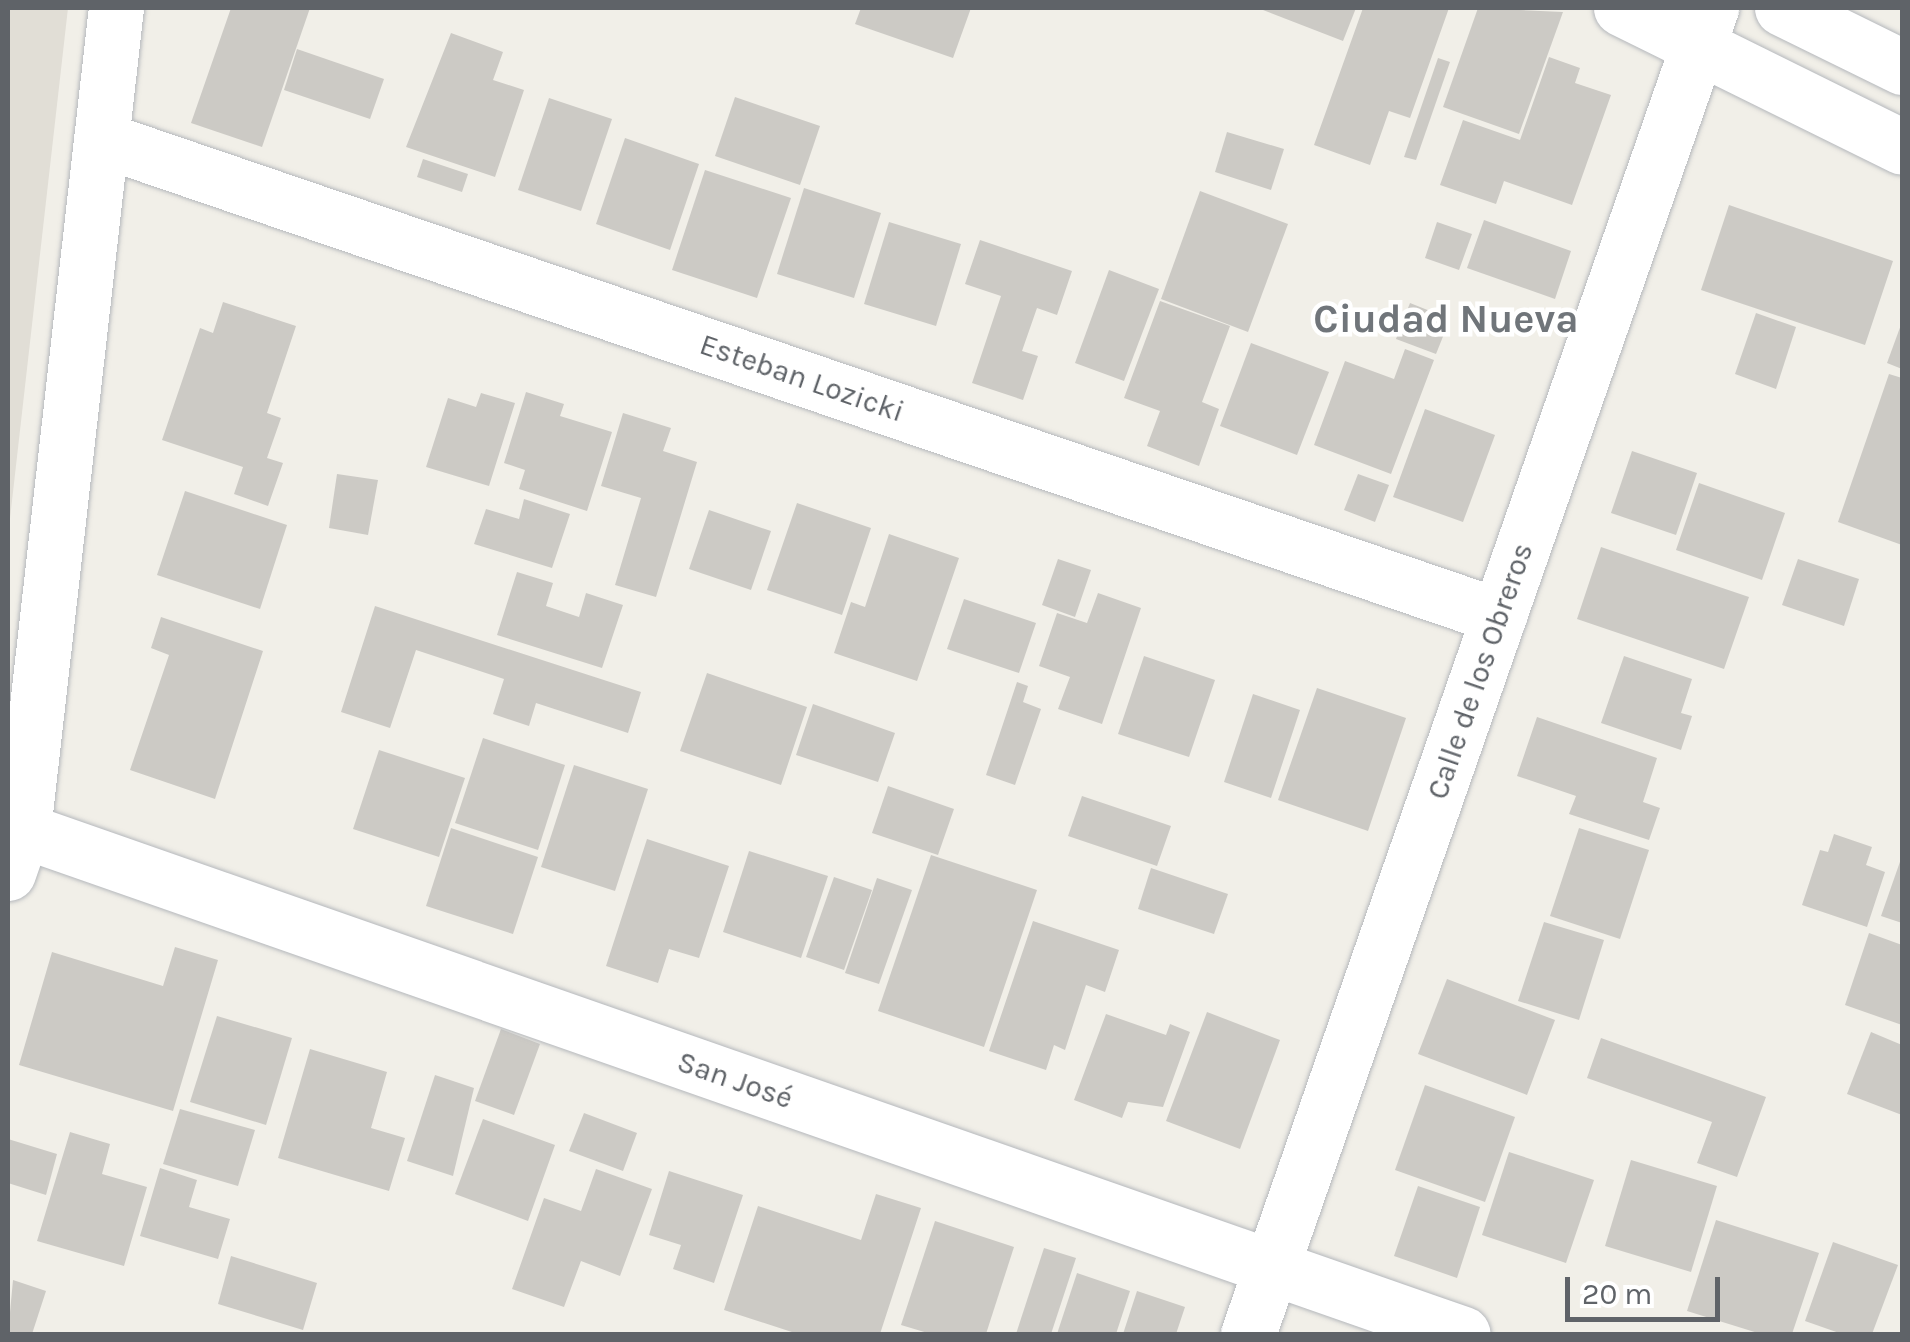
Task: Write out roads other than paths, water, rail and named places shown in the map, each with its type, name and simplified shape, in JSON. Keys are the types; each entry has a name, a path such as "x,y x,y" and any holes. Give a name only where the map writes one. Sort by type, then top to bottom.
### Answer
{"street":[{"path":"13,843 104,140 116,8"},
{"path":"1621,8 1704,28 1902,147"},
{"path":"1782,8 1902,67"},
{"name":"Calle de los Obreros","path":"1248,1334 1704,28"},
{"name":"Esteban Lozicki","path":"104,140 1499,616"},
{"name":"San José","path":"13,843 1463,1334"}],"district":[{"name":"Ciudad Nueva","path":"1446,319"}]}
